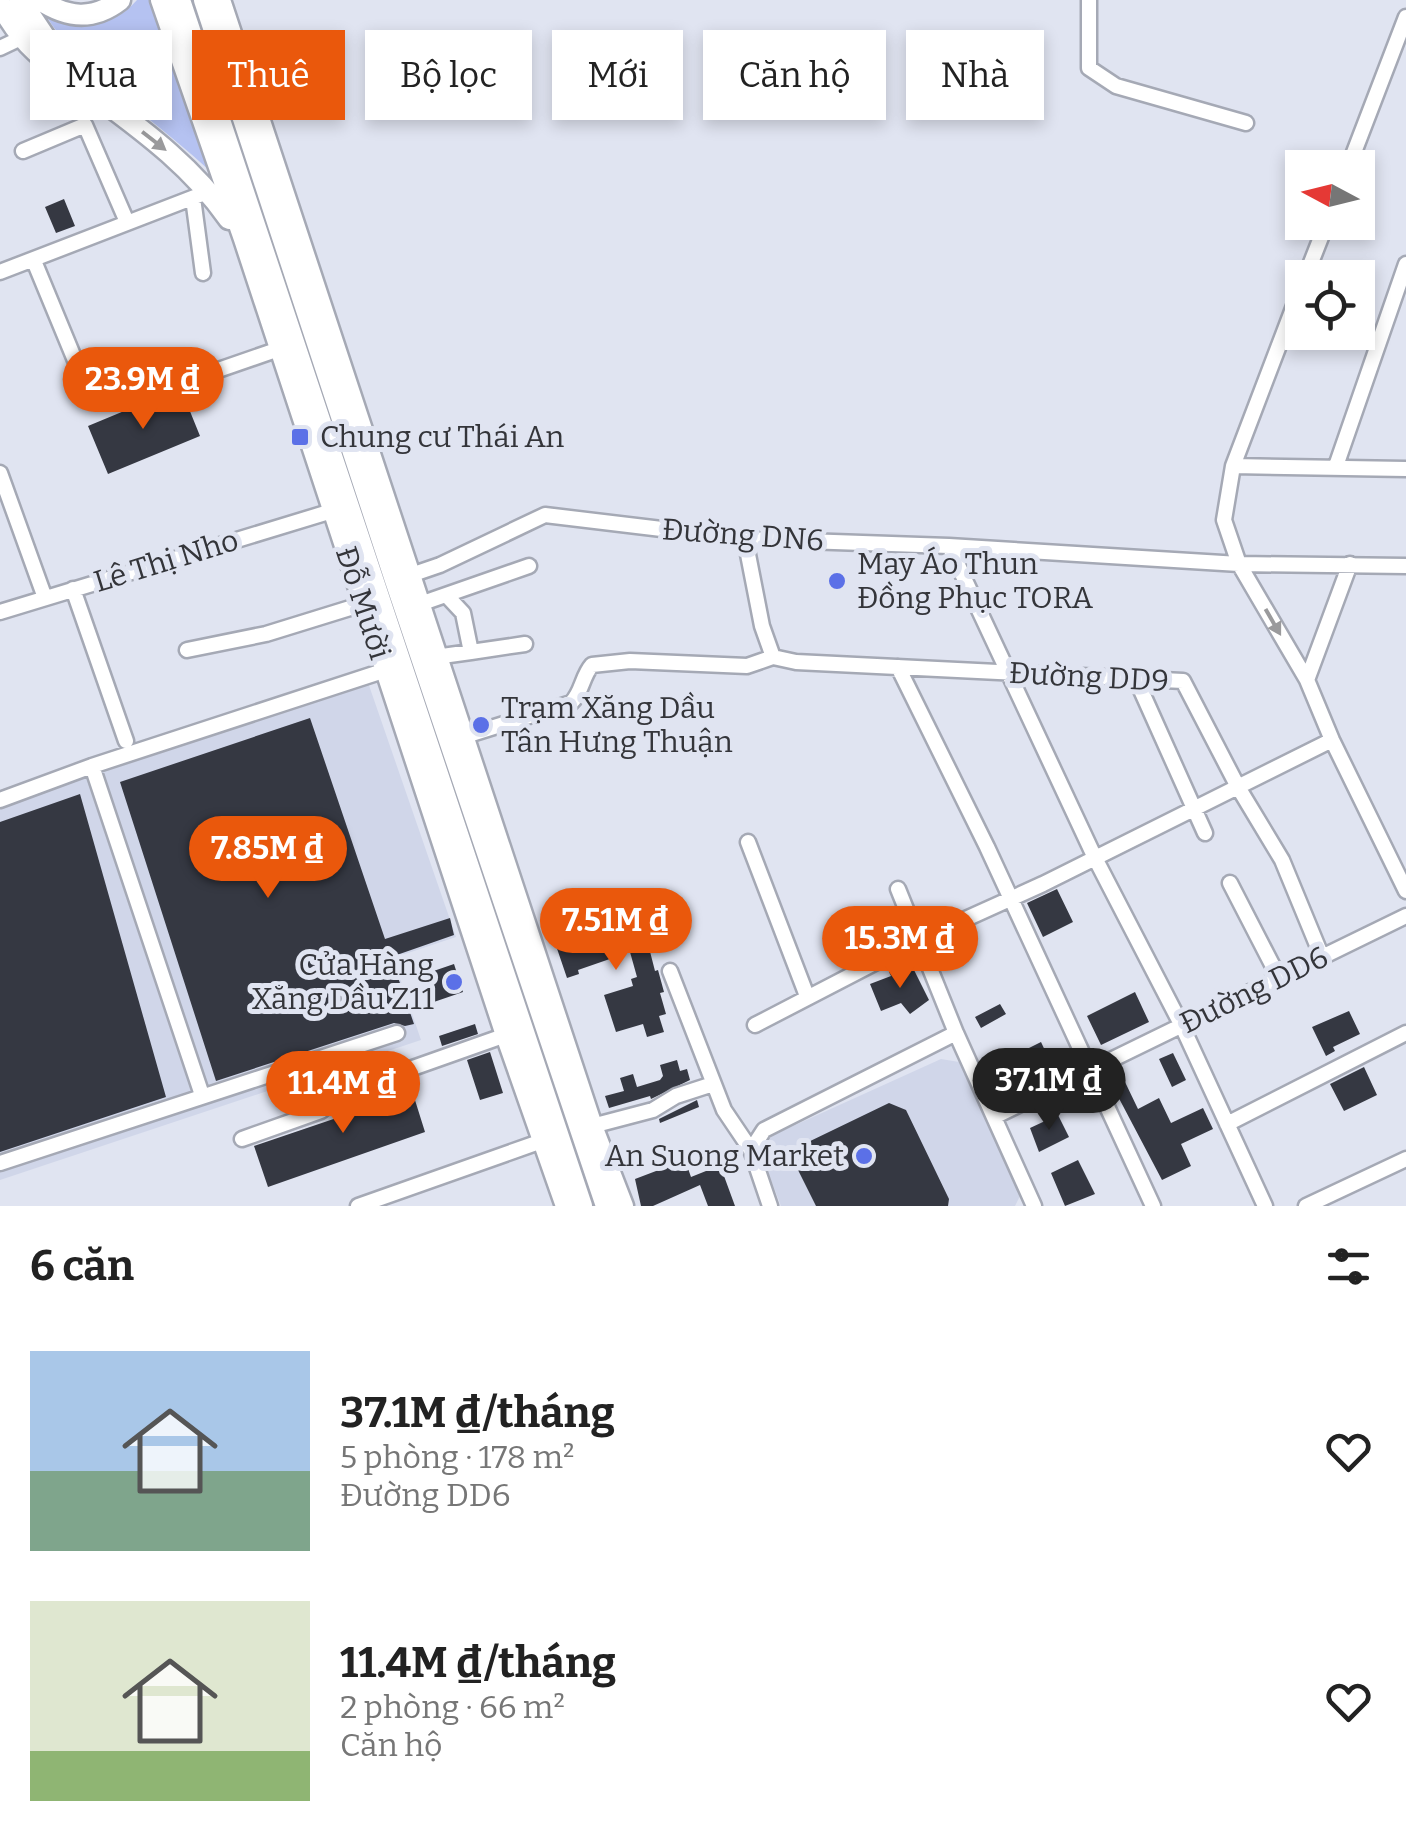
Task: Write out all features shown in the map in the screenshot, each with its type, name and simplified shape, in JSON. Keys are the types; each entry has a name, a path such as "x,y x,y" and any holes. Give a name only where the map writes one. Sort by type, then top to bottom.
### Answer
{"highway":[{"path":"20,0 40,30"},
{"path":"40,0 70,15 83,16 97,14 120,0"},
{"name":"Đỗ Mười","path":"161,0 279,350 339,509 582,1206"},
{"name":"Đỗ Mười","path":"180,0 274,284 363,604 566,1206"},
{"name":"Đỗ Mười","path":"204,0 401,578 418,604 622,1206"},
{"name":"Đỗ Mười","path":"220,0 401,578 606,1206"},
{"path":"0,4 30,48"},
{"path":"126,120 161,146 244,239 274,284"},
{"path":"244,189 244,239"}],"street":[{"path":"1089,0 1089,68 1116,86 1246,122"},
{"path":"1355,150 1406,17"},
{"path":"0,48 22,38"},
{"path":"23,151 86,126 126,222"},
{"path":"0,272 201,194 203,272"},
{"path":"34,261 77,366"},
{"path":"1336,466 1406,264"},
{"path":"1285,329 1232,466 1224,520 1239,564 1307,680 1406,891"},
{"path":"146,395 279,350"},
{"path":"1232,466 1406,469"},
{"path":"0,473 45,598"},
{"name":"Lê Thị Nho","path":"0,612 339,509"},
{"name":"Đường DN6","path":"401,578 545,515 746,539 949,546 1239,564 1406,566"},
{"path":"746,539 762,626 773,657"},
{"path":"949,546 1094,858 1182,1026 1266,1206"},
{"path":"1307,680 1350,564"},
{"path":"418,604 448,597 529,566"},
{"path":"73,589 126,741"},
{"path":"448,597 464,612 470,652"},
{"path":"187,650 266,634 363,604"},
{"path":"435,657 525,644"},
{"name":"Đường DD9","path":"462,737 570,703 592,664 630,660 747,666 773,657 796,662 1183,681 1238,787"},
{"path":"898,667 1152,1206"},
{"path":"0,800 386,670"},
{"path":"1136,678 1205,833"},
{"path":"755,1025 917,941 1010,900 1332,740"},
{"path":"92,766 202,1095"},
{"path":"1238,787 1282,860 1322,957"},
{"path":"748,842 807,996"},
{"path":"1230,883 1278,978"},
{"path":"898,889 956,1033 1034,1206"},
{"name":"Đường DD6","path":"994,1117 1406,916"},
{"path":"670,971 712,1084 750,1150 770,1206"},
{"path":"750,1150 764,1130 956,1033"},
{"path":"1227,1124 1406,1033"},
{"path":"0,1163 396,1034"},
{"path":"242,1139 321,1111 338,1096 354,1089 506,1036"},
{"path":"592,1126 653,1110 676,1096 712,1084"},
{"path":"358,1206 542,1142"},
{"path":"1306,1206 1406,1158"}],"shaded area":[{"path":"137,0 156,0 166,30 56,30 44,13 93,23 127,10"},
{"path":"172,48 192,109 192,120 196,120 214,175 151,120 172,120"},
{"path":"363,668 456,937 393,958 421,1040 0,1180 0,790"},
{"path":"941,1059 959,1062 1020,1196 1015,1206 781,1206 761,1154 771,1136"}],"building":[{"path":"64,199 75,226 56,233 45,207"},
{"path":"183,394 200,436 108,474 88,426 141,404"},
{"path":"310,718 385,939 450,918 454,935 391,957 414,1024 394,1023 216,1081 120,782"},
{"path":"80,794 166,1097 0,1152 0,822"},
{"path":"1057,889 1073,922 1043,937 1027,903"},
{"path":"567,917 572,934 607,924 612,942 645,932 664,992 660,993 666,1014 659,1016 664,1032 647,1037 643,1024 616,1032 604,995 633,986 631,979 637,977 630,952 578,970 579,974 567,978 548,922"},
{"path":"454,964 463,992 428,1004 419,976"},
{"path":"903,966 906,972 913,968 929,1000 910,1014 901,1003 881,1011 870,984 891,976 889,972"},
{"path":"1135,992 1149,1022 1101,1045 1087,1016"},
{"path":"1000,1004 1006,1014 981,1028 975,1017"},
{"path":"1349,1011 1360,1034 1333,1047 1335,1051 1326,1056 1312,1027"},
{"path":"475,1024 478,1034 442,1046 439,1036"},
{"path":"1041,1042 1056,1074 1011,1093 997,1064"},
{"path":"490,1052 503,1093 480,1100 467,1060"},
{"path":"1173,1053 1186,1080 1172,1087 1159,1059"},
{"path":"677,1060 680,1071 687,1069 690,1080 651,1099 650,1096 609,1108 605,1096 624,1091 620,1078 633,1074 637,1087 660,1080 660,1065"},
{"path":"1364,1067 1377,1095 1344,1111 1330,1084"},
{"path":"409,1081 425,1132 268,1187 254,1146 363,1109 360,1098"},
{"path":"1125,1082 1138,1109 1159,1098 1171,1123 1203,1108 1213,1129 1181,1144 1191,1166 1162,1180 1113,1087"},
{"path":"697,1100 699,1107 660,1123 659,1119"},
{"name":"An Suong Market","path":"889,1103 906,1110 949,1199 948,1206 816,1206 796,1166 802,1145"},
{"path":"1058,1115 1069,1137 1039,1152 1030,1128"},
{"path":"720,1151 735,1206 708,1206 700,1185 653,1206 641,1206 635,1179 685,1160 691,1177 711,1169 707,1155"},
{"path":"1078,1160 1095,1194 1065,1206 1051,1173"}],"place":[{"name":"Chung cư Thái An","path":"300,437"},
{"name":"May Áo Thun Đồng Phục TORA","path":"837,581"},
{"name":"Trạm Xăng Dầu Tân Hưng Thuận","path":"481,725"},
{"name":"Cửa Hàng Xăng Dầu Z11","path":"454,982"},
{"name":"An Suong Market","path":"864,1156"}]}
